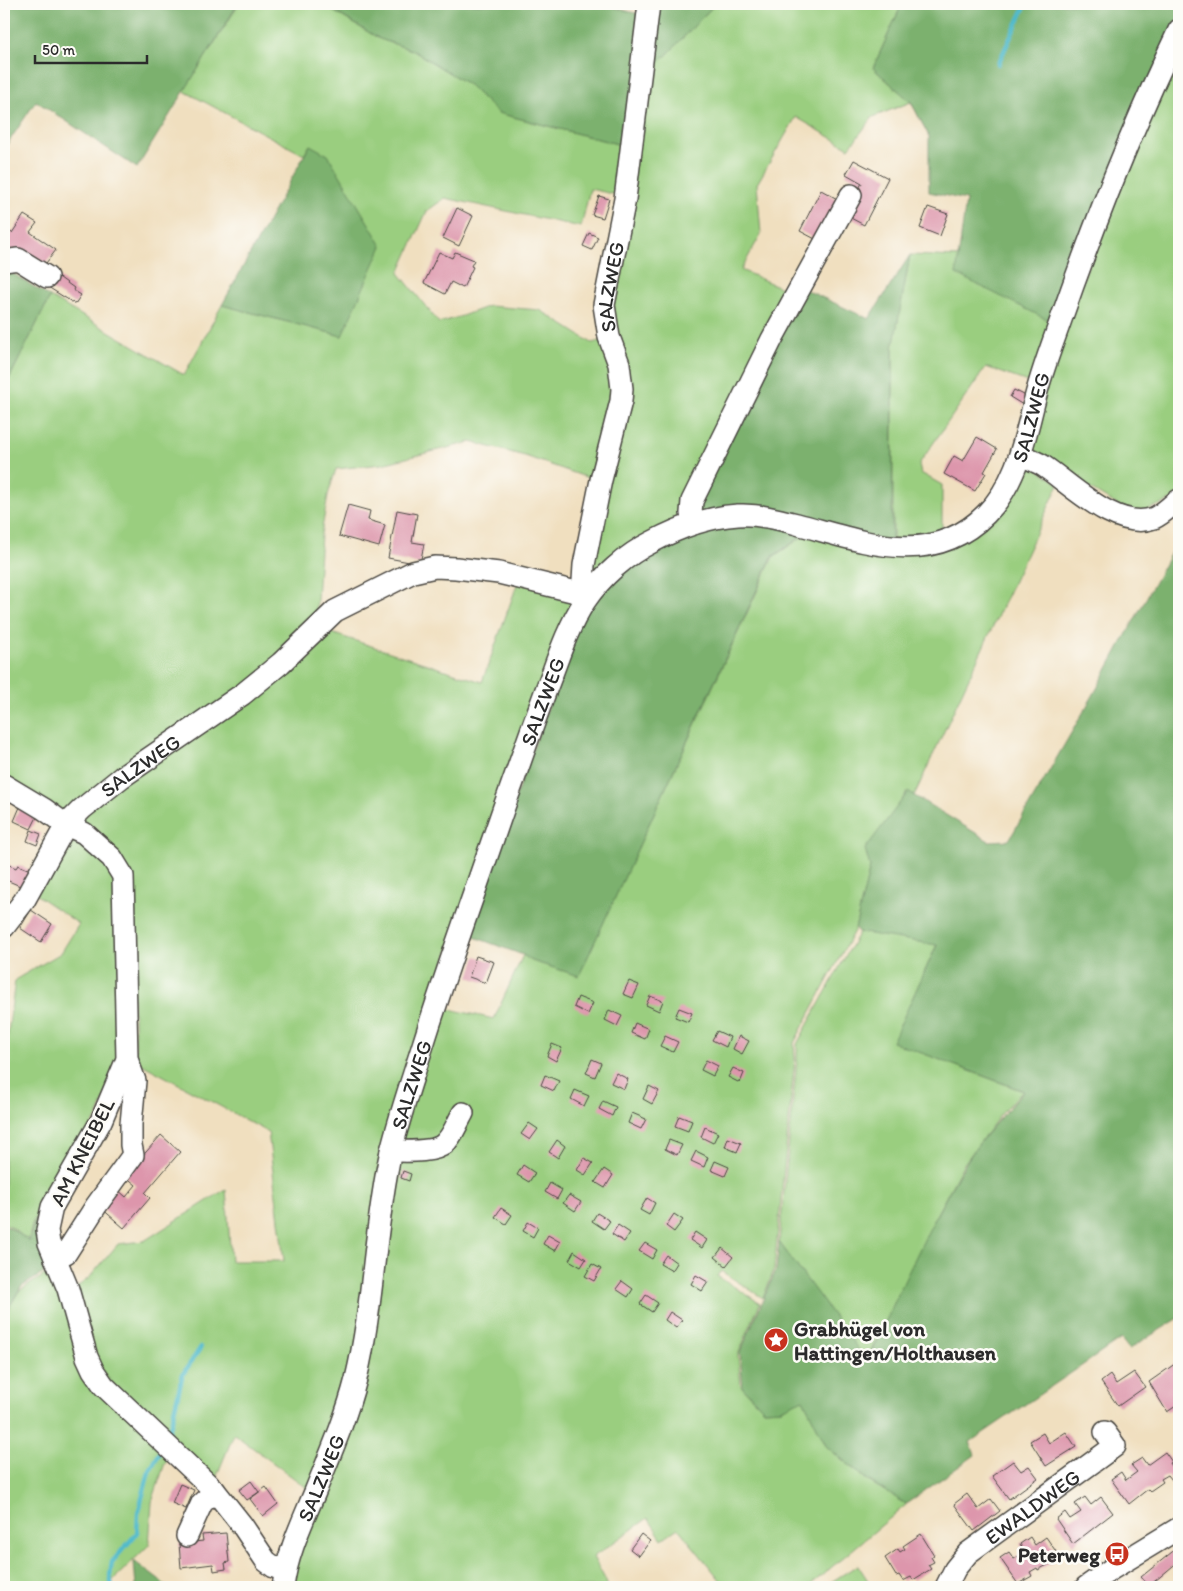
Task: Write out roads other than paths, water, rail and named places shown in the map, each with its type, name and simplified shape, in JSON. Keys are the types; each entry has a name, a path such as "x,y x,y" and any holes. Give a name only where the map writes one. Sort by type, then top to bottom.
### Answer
{"street":[{"name":"SALZWEG","path":"588,595 583,581 584,566 600,480 621,401 622,389 619,364 609,337 604,306 625,199 649,4"},
{"name":"SALZWEG","path":"284,1579 301,1525 332,1451 355,1382 364,1338 378,1217 400,1115 436,1003 543,697 568,632 588,595 619,563 647,544 693,524 737,515 762,516 865,542 911,548 926,547 955,537 985,515 999,498 1011,478 1021,455 1038,389 1080,268 1124,151 1179,30"},
{"path":"693,524 691,513 692,501 772,339 851,195"},
{"path":"4,261 18,259 47,277"},
{"path":"1021,455 1041,465 1087,501 1120,516 1136,520 1154,518 1179,500"},
{"name":"SALZWEG","path":"66,825 82,808 122,777 243,694 281,663 335,611 413,572 434,567 499,573 588,595"},
{"name":"AM KNEIBEL","path":"4,784 66,825 84,833 112,858 123,876 127,1059 101,1121 52,1207 47,1230 49,1243 68,1289 87,1356 98,1379 215,1491 266,1561 284,1579"},
{"path":"4,928 24,901 66,825"},
{"path":"55,1258 66,1253 96,1206 133,1155 131,1124 135,1081 127,1059"},
{"path":"391,1151 421,1151 443,1145 463,1113"},
{"name":"EWALDWEG","path":"946,1587 955,1569 968,1553 1115,1446 1105,1432"},
{"path":"187,1536 202,1503 215,1491"},
{"path":"1086,1587 1179,1528"}],"waterway":[{"path":"998,64 1026,4"},
{"path":"168,1436 183,1374 201,1347"},
{"path":"112,1587 110,1575 112,1562 137,1533 138,1513 149,1472 160,1452"}],"place":[{"name":"Grabhügel von Hattingen/Holthausen","path":"776,1340"},
{"name":"Peterweg","path":"1117,1554"}]}
